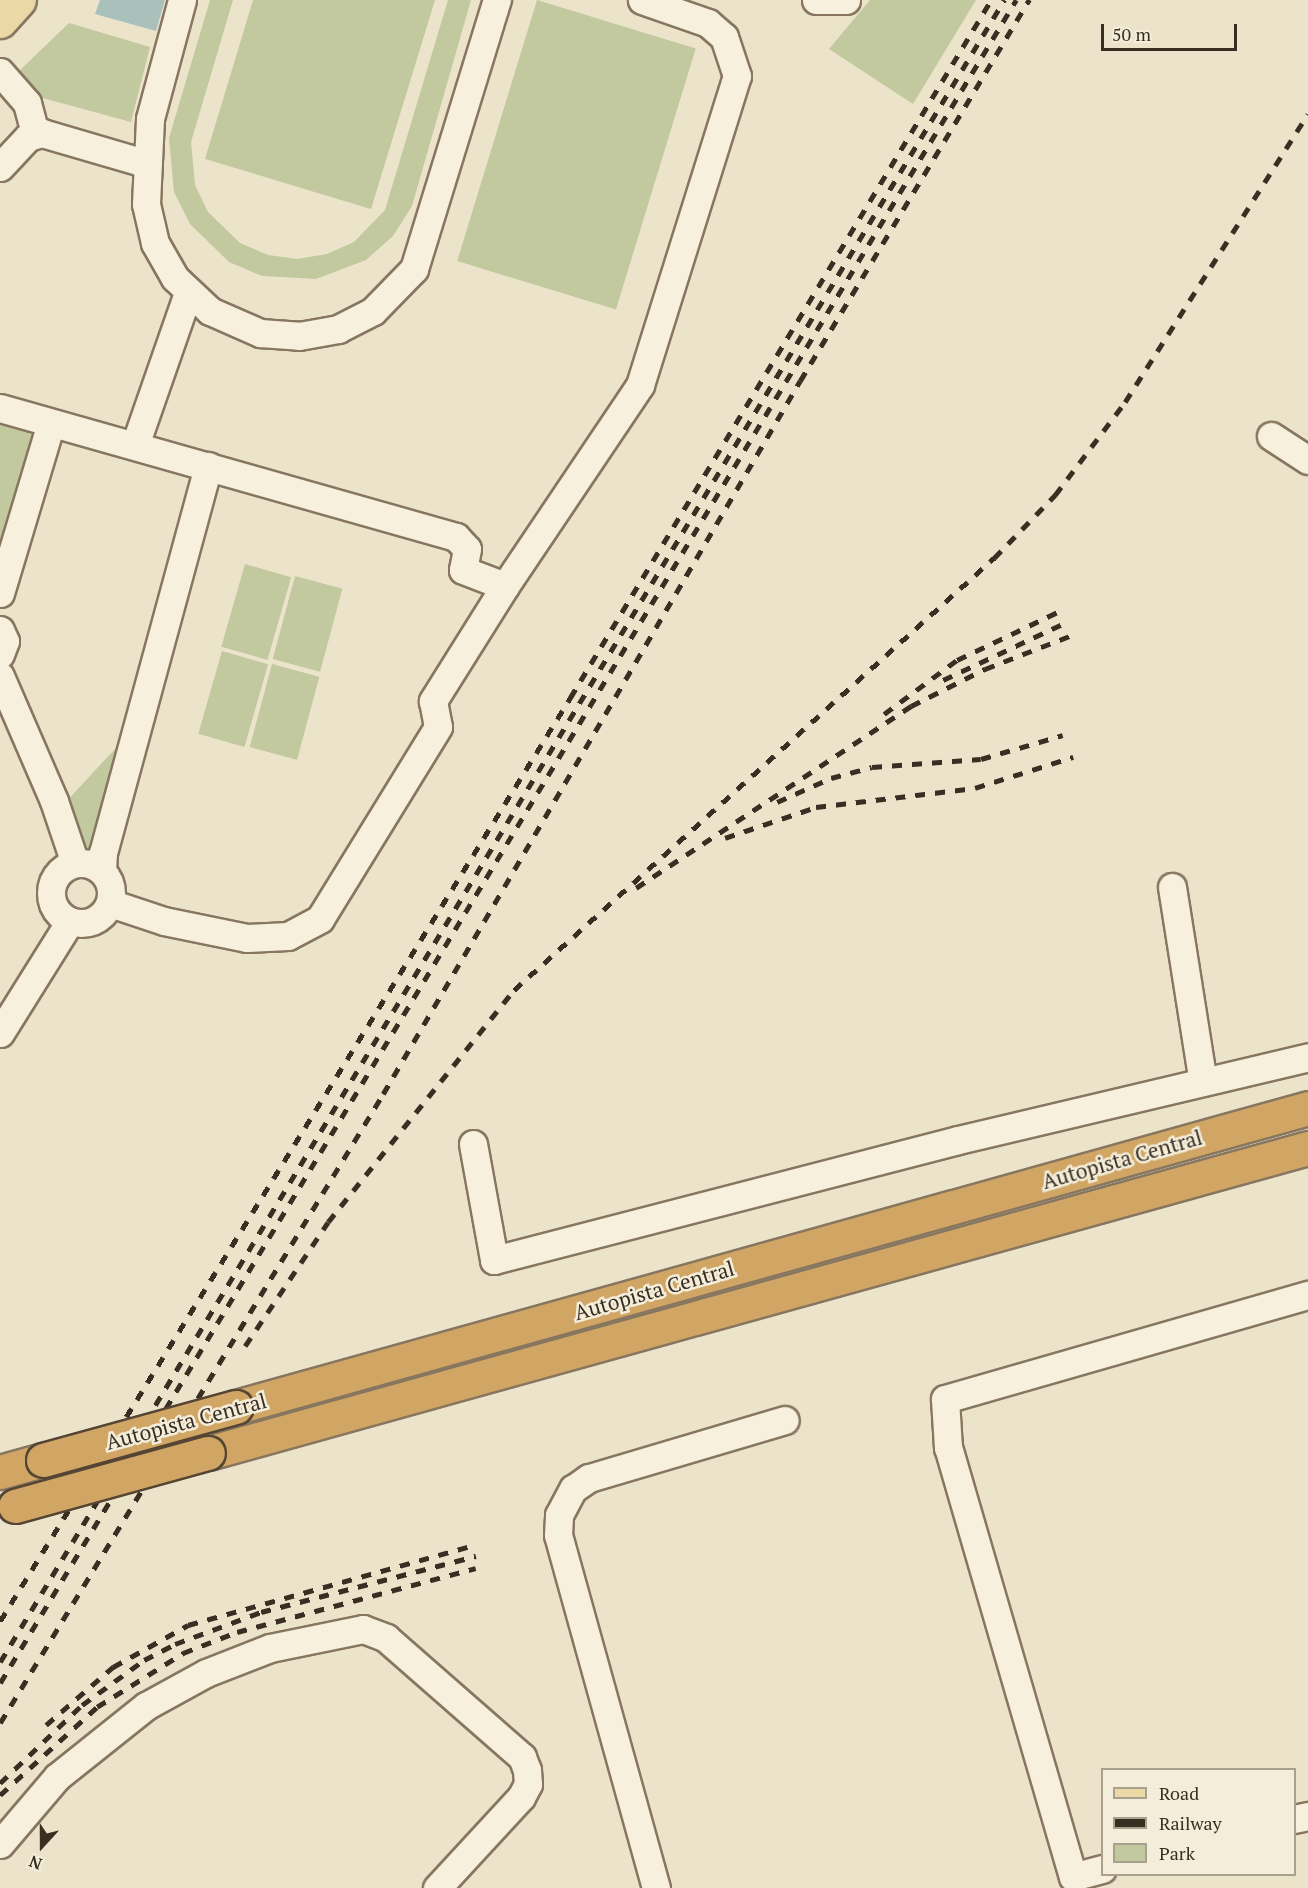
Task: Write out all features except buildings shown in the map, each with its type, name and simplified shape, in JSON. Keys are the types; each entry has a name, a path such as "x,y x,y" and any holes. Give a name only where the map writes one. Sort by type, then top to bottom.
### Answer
{"highway":[{"name":"Autopista Central","path":"0,1472 1308,1108"},
{"name":"Autopista Central","path":"7,1509 1308,1148"}],"main road":[{"path":"0,21 19,0"}],"street":[{"path":"182,0 150,119 149,224 164,261 188,293 223,319 279,336 338,329 389,299 414,269 497,0"},
{"path":"110,903 164,921 247,938 288,936 320,920 438,727 433,701 505,586 640,385 737,76 728,45 708,23 642,0"},
{"path":"816,0 846,0"},
{"path":"0,72 27,103 35,133"},
{"path":"35,133 148,164"},
{"path":"0,167 35,133"},
{"path":"135,446 188,293"},
{"path":"0,408 456,537 467,549 463,570 505,586"},
{"path":"0,593 51,423"},
{"path":"1272,436 1308,460"},
{"path":"102,871 106,842 208,466"},
{"path":"0,630 5,641 0,654"},
{"path":"0,676 54,801 75,863"},
{"path":"85,862 102,871 108,879 110,903 98,918 80,923 70,921 53,906 50,894 58,872 75,863 85,862"},
{"path":"1172,887 1203,1082"},
{"path":"0,1033 70,921"},
{"path":"473,1144 494,1260 1308,1056"},
{"path":"1101,1869 1073,1877 948,1448 945,1399 1308,1294"},
{"path":"656,1888 558,1535 559,1515 573,1489 589,1478 784,1420"},
{"path":"0,1844 57,1777 117,1726 156,1701 206,1673 270,1648 363,1629 386,1638 522,1757 527,1770 528,1784 521,1797 437,1888"}],"green space":[{"path":"210,0 233,0 191,142 195,185 208,212 240,243 268,255 297,259 327,254 354,242 385,210 448,0 471,0 412,206 393,236 366,260 316,279 262,276 229,262 190,224 174,192 169,138"},
{"path":"253,0 435,0 371,209 205,159"},
{"path":"537,0 696,49 616,310 457,261"},
{"path":"870,0 976,0 913,104 829,49"},
{"path":"69,23 150,47 131,122 39,97 19,71"},
{"path":"0,423 29,432 35,439 0,562"},
{"path":"245,564 291,577 267,660 221,647"},
{"path":"295,576 342,589 320,672 273,659"},
{"path":"222,651 268,664 244,747 198,734"},
{"path":"272,664 319,677 297,760 250,747"},
{"path":"127,736 92,854 84,854 64,804"}],"water":[{"path":"100,0 165,0 156,31 95,14"}],"railway":[{"path":"0,1621 570,698 991,0"},
{"path":"0,1662 1004,0"},
{"path":"0,1683 1016,0"},
{"path":"0,1723 383,1094 800,381 1029,0"},
{"path":"245,1346 328,1222 514,990 994,558 1055,495 1125,402 1308,114"},
{"path":"884,714 957,660 1064,609"},
{"path":"943,680 1069,621"},
{"path":"636,888 911,706 985,669 1075,634"},
{"path":"777,802 831,778 872,767 981,759 1063,735"},
{"path":"725,838 816,807 975,788 1073,757"},
{"path":"46,1725 113,1667 188,1625 471,1546"},
{"path":"0,1783 82,1705 144,1660 175,1644 261,1612 476,1556"},
{"path":"0,1795 97,1707 183,1653 237,1632 476,1568"}]}
